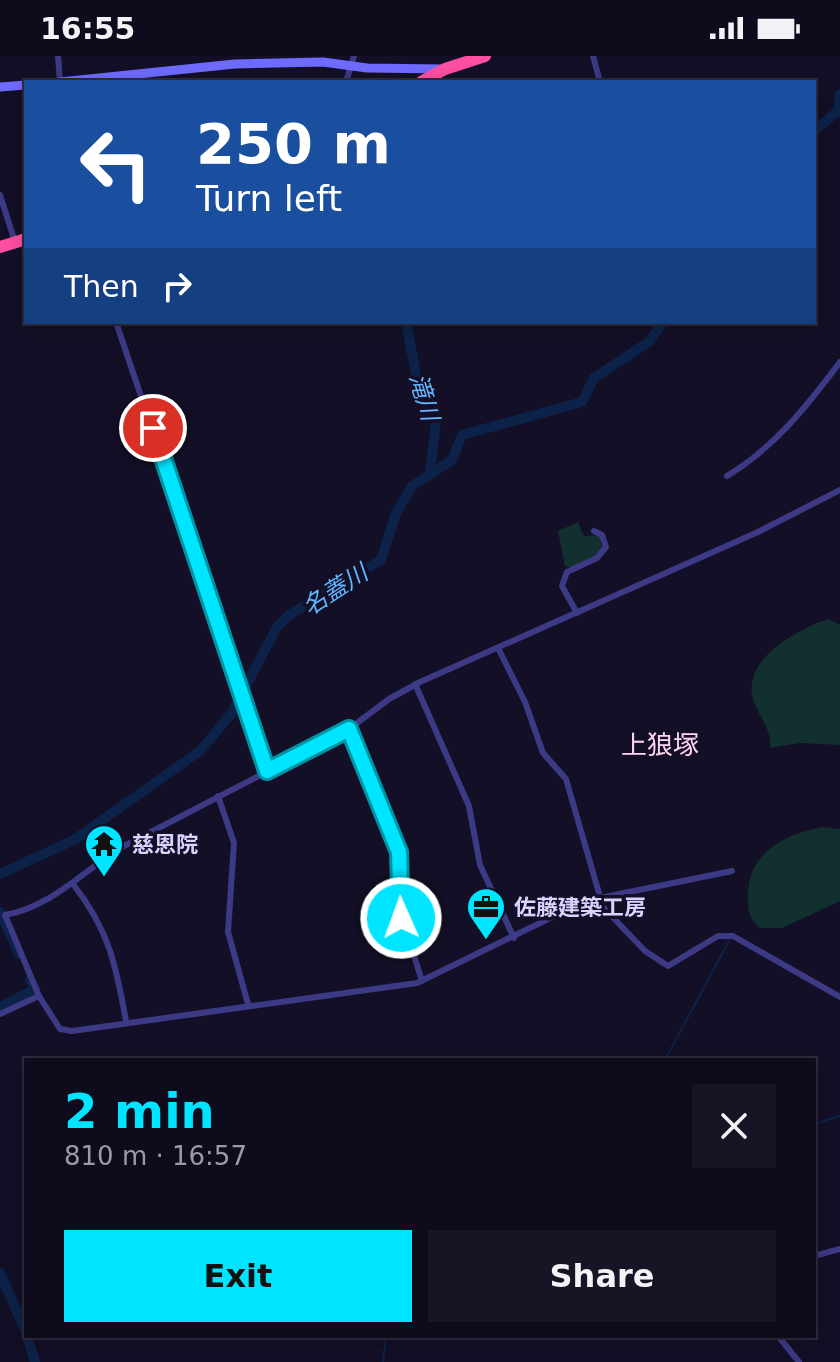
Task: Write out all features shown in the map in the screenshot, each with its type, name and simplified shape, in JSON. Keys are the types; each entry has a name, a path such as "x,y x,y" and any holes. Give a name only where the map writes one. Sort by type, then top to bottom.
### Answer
{"highway":[{"path":"425,80 445,69 485,56"},
{"path":"0,247 20,241"}],"street":[{"path":"58,56 60,80"},
{"path":"593,56 599,80"},
{"path":"79,80 235,64 353,60 445,69"},
{"path":"347,80 353,60"},
{"path":"0,87 24,85"},
{"path":"0,195 2,212 20,241"},
{"path":"117,324 267,771"},
{"path":"727,476 766,449 787,428 840,362"},
{"path":"732,871 599,898 571,907 514,938 422,981 72,1031 60,1029 39,996 5,915 29,908 73,884 102,859 349,729 415,684 758,532 840,490"},
{"path":"577,613 562,586 567,572 603,554 606,547 602,535 594,531"},
{"path":"498,648 525,702 543,753 563,771 582,841 597,880 599,898 619,925 664,965 675,964 718,936 733,936 840,997"},
{"path":"415,684 469,806 480,865 514,938"},
{"path":"349,729 399,852 399,909 422,981"},
{"path":"218,796 234,843 228,932 248,1004"},
{"path":"73,884 97,915 107,937 126,1021"},
{"path":"0,1014 39,996"},
{"path":"816,1255 840,1249"},
{"path":"780,1338 799,1362"}],"green space":[{"path":"578,522 584,536 600,535 602,552 571,568 565,566 558,531"},
{"path":"828,619 840,625 840,745 800,743 770,748 769,733 752,695 752,681 757,668 776,646"},
{"path":"823,827 840,829 840,901 782,928 760,928 751,917 748,905 754,867 762,856 783,840"}],"waterway":[{"name":"名蓋川","path":"816,129 838,111 840,94"},
{"name":"滝川","path":"406,324 417,379 436,421 430,472"},
{"name":"名蓋川","path":"0,874 74,840 200,751 231,714 277,627 289,615 381,560 396,513 412,486 452,460 462,435 582,402 594,378 650,341 662,324"},
{"name":"名蓋川","path":"0,912 19,954"},
{"path":"666,1058 730,939"},
{"name":"名蓋川","path":"0,1007 35,989 30,980"},
{"path":"816,1123 840,1116"},
{"name":"名蓋川","path":"0,1273 24,1327"},
{"name":"名蓋川","path":"28,1338 35,1362"},
{"path":"383,1362 386,1338"}],"place":[{"name":"慈恩院","path":"104,878"},
{"name":"佐藤建築工房","path":"486,941"}],"district":[{"name":"上狼塚","path":"660,745"}],"route":[{"path":"153,428 267,771 349,729 399,852 401,918"}]}
